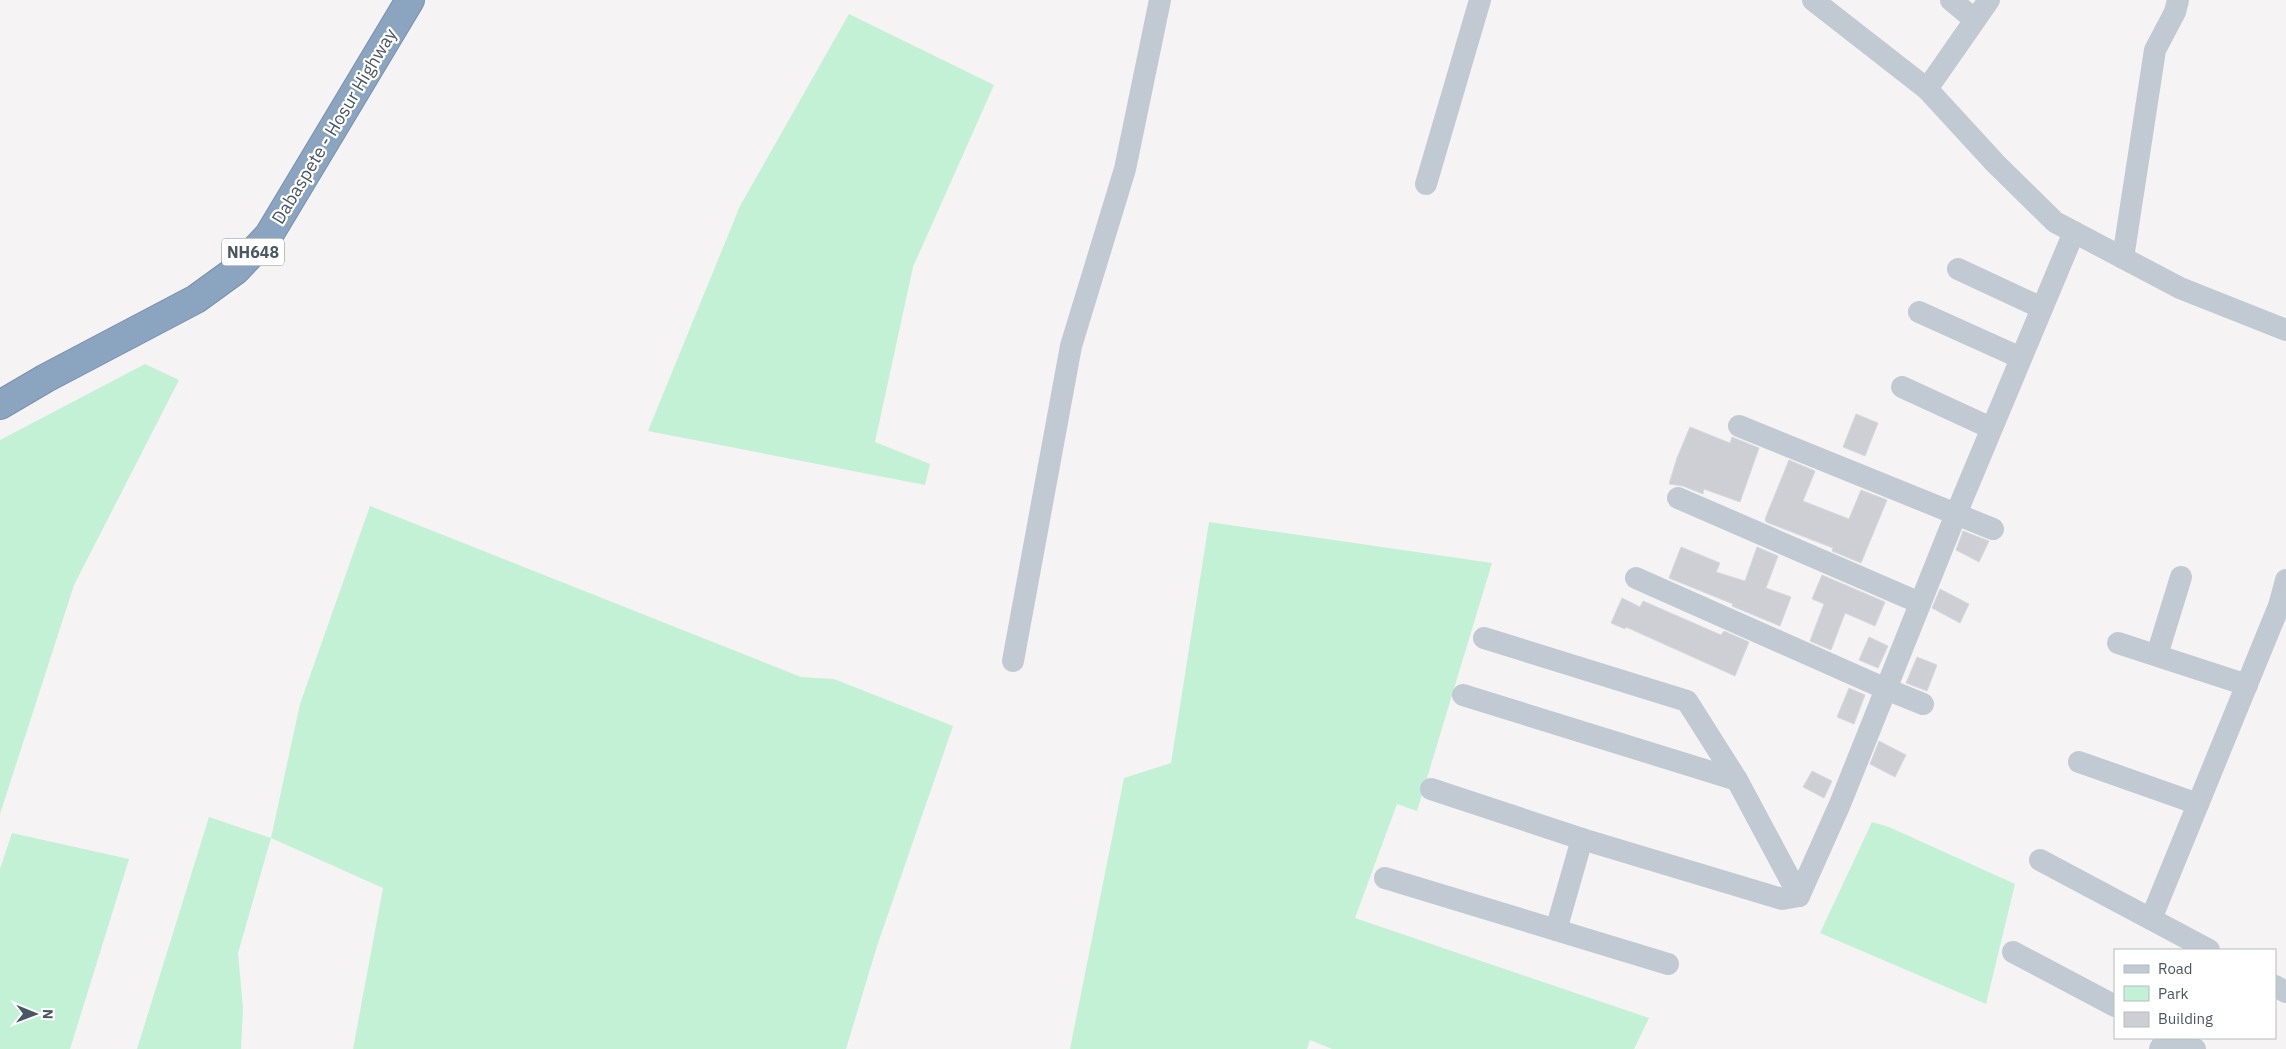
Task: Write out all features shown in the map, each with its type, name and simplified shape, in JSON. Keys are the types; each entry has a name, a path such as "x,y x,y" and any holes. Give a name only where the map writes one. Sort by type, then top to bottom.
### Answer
{"highway":[{"name":"Dabaspete - Hosur Highway","path":"0,405 46,378 196,299 236,270 269,235 410,0"}],"street":[{"path":"1012,661 1071,346 1125,169 1160,0"},
{"path":"1426,184 1480,0"},
{"path":"1951,0 1975,20"},
{"path":"1927,89 1989,0"},
{"path":"1817,1 1927,89 2009,177 2055,222 2180,288 2286,330"},
{"path":"2123,258 2155,50 2172,4"},
{"path":"1799,896 1840,804 1991,428 2074,232"},
{"path":"1958,269 2042,308"},
{"path":"1919,312 2021,358"},
{"path":"1902,387 1991,428"},
{"path":"1739,426 1993,529"},
{"path":"1678,498 1920,603"},
{"path":"2157,655 2181,577"},
{"path":"1636,578 1923,704"},
{"path":"2151,920 2279,606 2286,580"},
{"path":"1484,638 1687,701 1737,780 1799,896"},
{"path":"2118,642 2247,685"},
{"path":"1463,696 1737,780"},
{"path":"2079,762 2198,804"},
{"path":"1431,789 1582,839 1782,900 1799,896"},
{"path":"1556,930 1582,839"},
{"path":"2040,860 2207,949"},
{"path":"1385,878 1668,964"},
{"path":"2013,952 2114,1005"},
{"path":"2176,1039 2195,1049"}],"green space":[{"path":"849,14 994,85 913,267 875,442 930,464 925,485 648,431 740,206"},
{"path":"145,364 179,380 74,585 0,814 0,440"},
{"path":"370,506 801,677 834,679 953,726 877,946 846,1049 353,1049 383,888 271,838 300,704"},
{"path":"1209,522 1492,563 1417,811 1397,804 1355,918 1649,1018 1634,1049 1332,1049 1310,1040 1307,1049 1070,1049 1124,778 1171,763"},
{"path":"209,817 271,838 238,953 243,1008 241,1049 137,1049"},
{"path":"1872,822 1889,827 2015,884 1986,1004 1820,933"},
{"path":"12,833 129,859 70,1049 0,1049 0,869"}],"building":[{"path":"1856,414 1878,423 1865,456 1843,447"},
{"path":"1690,427 1730,443 1732,437 1759,448 1740,502 1704,489 1703,494 1683,486 1669,484"},
{"path":"1789,460 1815,471 1803,501 1849,519 1861,490 1887,500 1861,563 1832,551 1833,548 1766,522 1765,519"},
{"path":"1963,531 1989,541 1979,562 1956,550"},
{"path":"1681,547 1720,563 1716,572 1745,581 1757,547 1778,556 1766,588 1791,597 1780,626 1732,606 1733,604 1669,578"},
{"path":"1822,575 1885,602 1875,626 1845,613 1831,650 1810,641 1824,604 1812,599"},
{"path":"1940,589 1969,604 1960,623 1932,608"},
{"path":"1622,598 1640,607 1643,601 1721,635 1724,631 1749,642 1735,676 1626,627 1625,629 1611,623"},
{"path":"1869,637 1888,646 1878,668 1859,660"},
{"path":"1917,657 1937,665 1927,691 1906,683"},
{"path":"1849,688 1865,695 1854,724 1837,717"},
{"path":"1879,741 1906,755 1895,777 1870,764"},
{"path":"1812,771 1832,781 1824,798 1803,787"}]}
